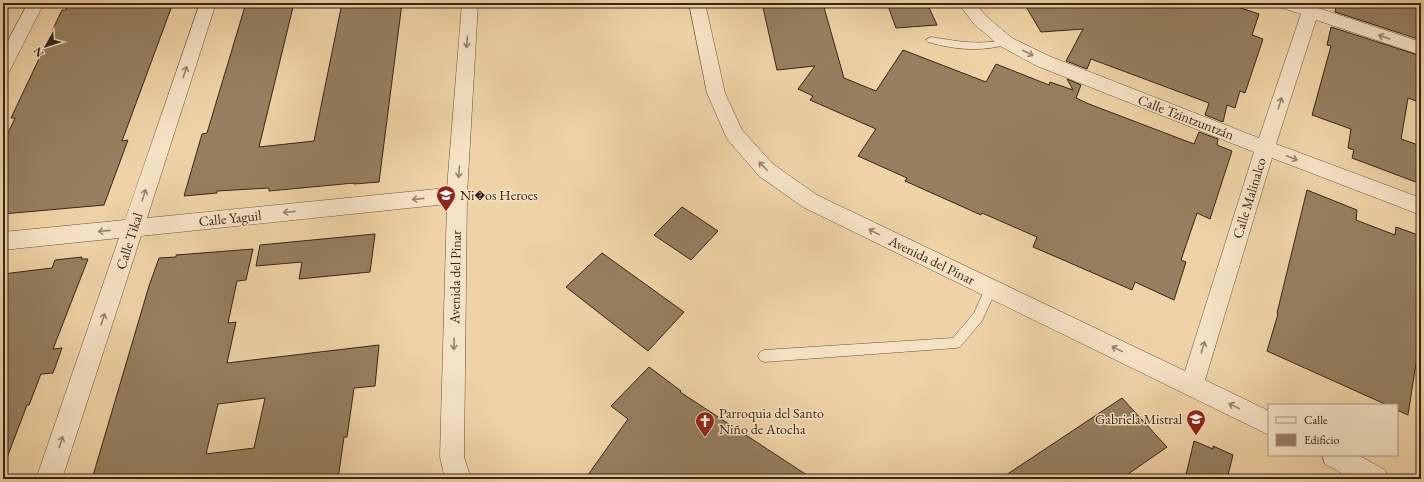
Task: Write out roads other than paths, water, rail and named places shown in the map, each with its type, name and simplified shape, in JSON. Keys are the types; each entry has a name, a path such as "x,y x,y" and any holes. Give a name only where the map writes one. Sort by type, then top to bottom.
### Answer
{"street":[{"path":"3,68 36,3"},
{"name":"Calle Tikal","path":"49,479 208,3"},
{"name":"Avenida del Pinar","path":"458,479 452,457 457,195 470,3"},
{"name":"Avenida del Pinar","path":"697,3 716,93 734,134 766,170 810,201 1268,423"},
{"name":"Calle Tzintzuntzán","path":"966,3 980,20 1006,42 1043,61 1421,207"},
{"path":"1285,3 1421,49"},
{"name":"Calle Malinalco","path":"1192,385 1265,148 1310,12"},
{"name":"Calle Yaguil","path":"3,241 457,195"},
{"path":"1336,456 1373,478"}],"lane":[{"path":"931,40 975,48 990,47 1006,42"},
{"path":"764,356 956,343 978,317 991,288"}],"place":[{"name":"Ni�os Heroes","path":"446,212"},
{"name":"Gabriela Mistral","path":"1196,436"},
{"name":"Parroquia del Santo Niño de Atocha","path":"705,438"}]}
